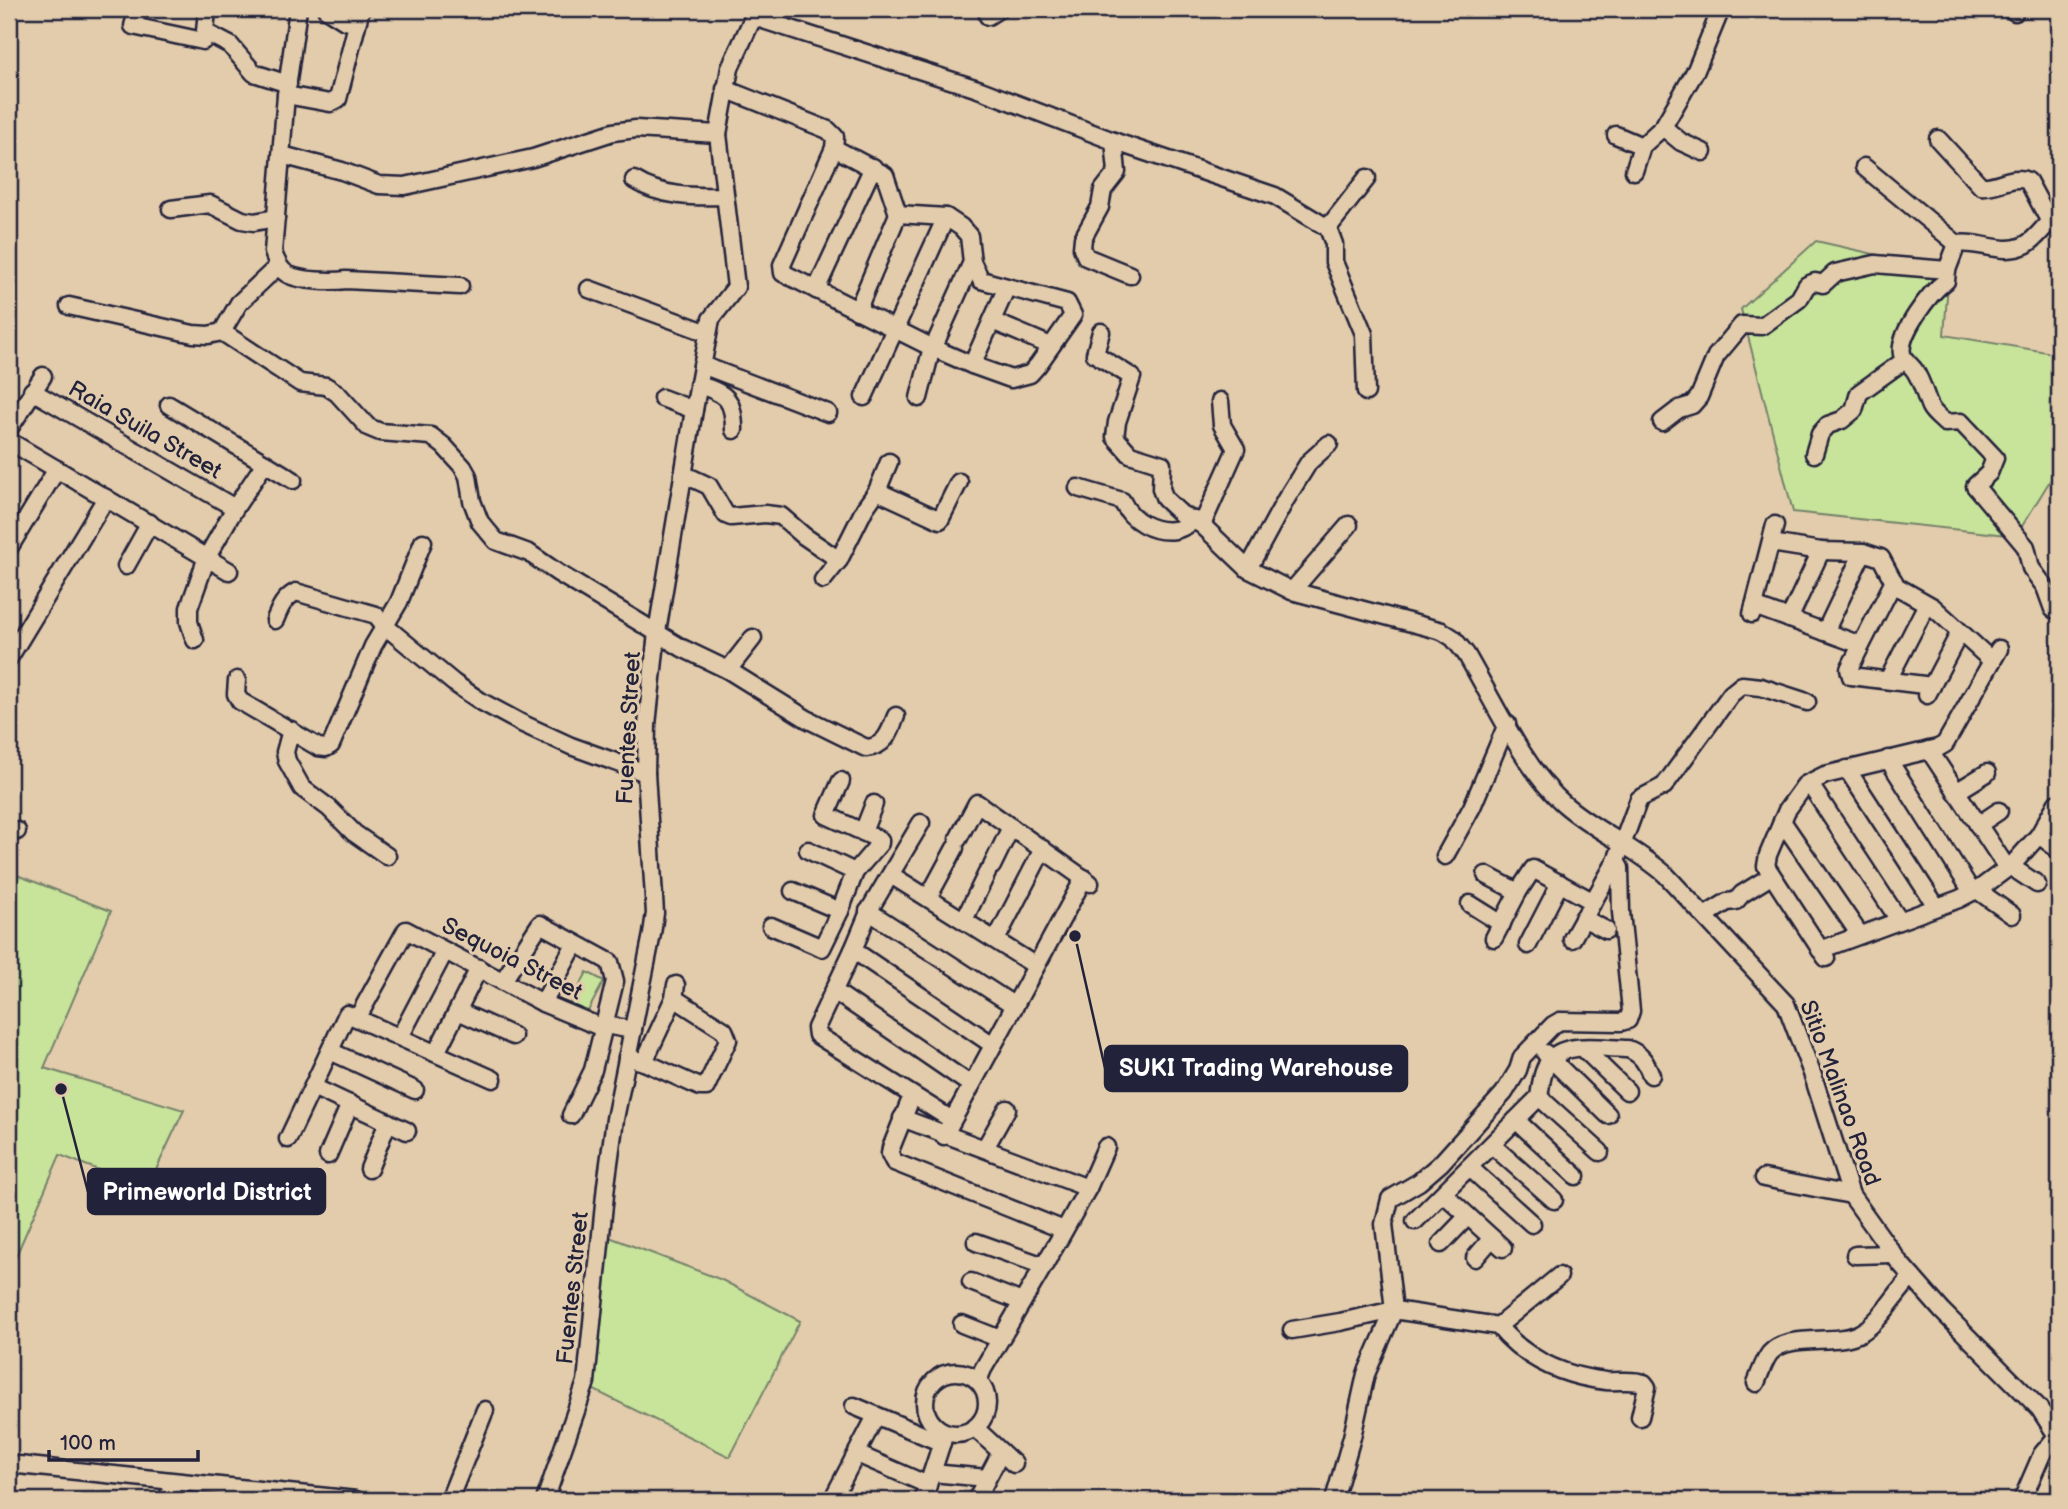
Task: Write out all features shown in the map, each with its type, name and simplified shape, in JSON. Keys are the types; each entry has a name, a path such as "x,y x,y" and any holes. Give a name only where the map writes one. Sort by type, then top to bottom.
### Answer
{"street":[{"path":"138,9 133,26 203,41 207,9"},
{"path":"298,9 287,90 273,253 278,265 288,275 333,282 346,280 460,286"},
{"path":"326,9 345,21 359,16"},
{"path":"1634,171 1642,146 1664,127 1696,70 1721,9"},
{"path":"755,13 978,89 1114,141 1275,196 1328,228 1334,244 1334,262 1364,334 1366,391"},
{"name":"Fuentes Street","path":"545,1500 586,1382 606,1185 655,913 646,773 647,725 657,632 711,319 736,287 718,134 730,68 755,13"},
{"path":"205,32 230,45 254,73 287,90 330,103 338,99 359,16"},
{"path":"725,89 828,130 835,138 834,148 782,265 783,273 972,365 1008,370 1022,378 1030,374 1073,315 1071,307 1067,303 1006,289 981,280 972,262 969,236 946,217 898,214"},
{"path":"1664,127 1681,142 1703,152"},
{"path":"282,155 342,171 379,185 405,186 533,158 614,132 636,129 718,134"},
{"path":"1616,135 1642,146"},
{"path":"1864,167 1957,244 1970,243 2001,250 2019,247 2035,238 2054,218 2028,181 2018,178 1981,186 1938,139"},
{"path":"1114,141 1118,173 1103,190 1100,207 1083,238 1082,247 1086,257 1130,275"},
{"path":"834,148 885,175 898,214 857,311"},
{"path":"816,290 873,167"},
{"path":"1328,228 1367,178"},
{"path":"634,180 642,185 679,195 724,196"},
{"path":"171,209 211,204 242,220 254,222 276,218"},
{"path":"864,397 946,217"},
{"path":"1957,244 1945,281 1934,289 1924,302 1901,344 1902,357 1915,372 1931,408 1945,423 1961,422 1995,458 1989,473 1975,485 2026,547 2031,568 2045,587 2053,609"},
{"path":"919,398 933,348 972,262"},
{"path":"1662,422 1679,409 1692,405 1699,397 1716,356 1742,325 1762,326 1799,299 1807,285 1815,282 1823,284 1835,273 1875,264 1947,270"},
{"path":"222,332 239,303 278,265"},
{"path":"589,289 708,334"},
{"path":"972,365 1006,289"},
{"path":"69,306 193,334 222,332 300,383 326,386 337,393 368,427 380,432 431,436 463,467 468,476 472,501 480,522 496,541 529,553 682,648 728,670 807,719 866,748 884,741 896,716"},
{"path":"992,321 1051,346"},
{"name":"Sitio Malinao Road","path":"1101,332 1095,354 1132,377 1117,422 1115,437 1130,454 1162,464 1161,489 1166,499 1181,514 1199,523 1248,569 1292,591 1442,631 1453,638 1466,654 1535,772 1549,790 1600,831 1646,857 1706,915 1786,1004 1813,1076 1851,1195 1912,1277 1942,1311 2039,1408 2058,1437"},
{"path":"1814,454 1820,434 1828,425 1842,420 1854,410 1859,393 1905,360"},
{"path":"702,365 828,413"},
{"path":"9,429 44,376"},
{"path":"698,386 727,398 734,410 734,429"},
{"name":"Raia Suila Street","path":"32,391 235,508"},
{"path":"662,398 694,410"},
{"path":"1078,488 1122,501 1132,517 1156,528 1176,530 1199,523 1236,449 1222,425 1220,401"},
{"path":"170,405 293,480"},
{"path":"9,441 229,571"},
{"path":"1248,569 1309,462 1329,444"},
{"path":"823,580 839,560 865,508 877,491 889,462"},
{"path":"195,640 188,608 208,557 235,508 265,463"},
{"path":"9,548 57,469"},
{"path":"683,474 709,486 726,515 782,516 804,536 839,560"},
{"path":"877,491 940,520 959,482"},
{"path":"9,659 106,498"},
{"path":"126,566 150,523"},
{"path":"1292,591 1349,525"},
{"path":"1775,525 1753,611 1789,619 1861,645"},
{"path":"237,680 236,694 240,701 318,747 326,748 331,745 373,646 400,602 423,542"},
{"path":"1771,542 1821,551 1863,552 1881,558 1896,586 1927,604 1960,632 1996,655 1945,744 1825,775 1809,783 1787,810 1766,866 1823,954 1860,935 1975,891 2009,867 2039,835 2057,803"},
{"path":"1789,619 1821,551"},
{"path":"1825,632 1863,552"},
{"path":"1894,581 1849,669 1851,676 1888,680 1930,691 1960,632"},
{"path":"275,620 288,596 300,592 315,599 370,612 454,683 482,702 571,746 646,773"},
{"path":"1888,680 1927,604"},
{"path":"728,670 752,638"},
{"path":"1572,939 1616,860 1639,799 1664,786 1731,694 1742,685 1760,687 1807,702"},
{"path":"1445,856 1472,807 1507,724"},
{"path":"290,730 285,752 302,788 354,833 387,856"},
{"path":"1929,750 2009,867 2037,884"},
{"path":"1888,759 1975,891 2012,915"},
{"path":"1847,769 1936,906"},
{"path":"1956,792 1987,773"},
{"path":"771,926 822,948 855,872 880,843 880,839 826,815 841,781"},
{"path":"1809,783 1899,920"},
{"path":"928,898 977,803 1088,882 1037,966 943,1136"},
{"path":"863,832 874,804"},
{"path":"1978,825 1999,811"},
{"path":"1782,821 1860,935"},
{"path":"921,823 870,909 834,991 817,1022 817,1035 952,1120"},
{"path":"964,920 1011,827"},
{"path":"2039,835 2059,850"},
{"path":"996,940 1043,849"},
{"path":"807,850 855,872"},
{"path":"1334,1500 1366,1374 1394,1310 1384,1224 1390,1199 1419,1182 1441,1163 1504,1093 1518,1070 1522,1057 1553,1025 1560,1021 1628,1020 1631,1011 1621,912 1620,868 1616,860"},
{"path":"1470,904 1498,931 1518,892 1531,871 1536,869 1592,901"},
{"path":"891,874 1037,966"},
{"path":"1486,875 1518,892"},
{"path":"1706,915 1771,876"},
{"path":"1528,945 1560,883"},
{"path":"793,891 870,909 1015,1006"},
{"path":"1583,918 1606,930"},
{"path":"503,981 540,923 610,962 613,967 615,981 593,1070 570,1115"},
{"name":"Sequoia Street","path":"353,1016 406,930 543,1003 602,1029 632,1035"},
{"path":"543,1003 575,944"},
{"path":"853,950 993,1045"},
{"path":"400,1037 445,951"},
{"path":"436,1053 479,968"},
{"path":"834,991 971,1085"},
{"path":"627,1057 699,1087 706,1087 728,1040 727,1035 675,992 644,1062"},
{"path":"458,1011 513,1037"},
{"path":"288,1139 330,1051 353,1016 493,1079"},
{"path":"1535,1044 1608,1115"},
{"path":"1584,1049 1626,1091"},
{"path":"1415,1221 1539,1097 1544,1071 1551,1059 1564,1050 1635,1051 1646,1062 1651,1075"},
{"path":"330,1051 415,1090"},
{"path":"313,1087 407,1131"},
{"path":"912,1096 890,1154 894,1162 1064,1230"},
{"path":"1539,1097 1600,1152"},
{"path":"328,1155 349,1104"},
{"path":"985,1148 1007,1109"},
{"path":"902,1118 943,1136 985,1148 1088,1188"},
{"path":"1516,1120 1576,1176"},
{"path":"369,1169 388,1122"},
{"path":"1492,1145 1554,1200"},
{"path":"978,1381 982,1369 1088,1188 1106,1147"},
{"path":"1469,1167 1532,1224"},
{"path":"1764,1178 1851,1195"},
{"path":"1444,1194 1497,1243 1475,1258"},
{"path":"1441,1244 1468,1216"},
{"path":"976,1242 1044,1266"},
{"path":"1855,1255 1893,1254"},
{"path":"1498,1326 1559,1276"},
{"path":"1756,1383 1770,1353 1783,1345 1825,1338 1843,1339 1861,1333 1877,1319 1898,1290 1912,1277"},
{"path":"971,1282 1022,1303"},
{"path":"1292,1330 1394,1310 1498,1326 1512,1343 1532,1354 1542,1364 1607,1381 1644,1383 1647,1387 1640,1417"},
{"path":"962,1324 1000,1339"},
{"path":"854,1406 944,1438 961,1434 975,1428 982,1420 987,1405 986,1395 978,1381 965,1374 951,1373 937,1379 928,1390 925,1404 928,1419 944,1438"},
{"path":"449,1500 485,1410"},
{"path":"839,1498 876,1416"},
{"path":"975,1428 1014,1464"},
{"path":"2022,1500 2042,1454 2058,1437"},
{"path":"928,1486 944,1438"},
{"path":"976,1500 1001,1452"},
{"path":"857,1454 928,1486 987,1478"},
{"path":"9,1464 289,1497 356,1500"},
{"path":"167,1500 174,1483"}],"green space":[{"path":"1816,241 1949,271 1944,335 2059,354 2059,466 2016,536 1793,512 1741,309"},
{"path":"9,872 111,911 44,1068 184,1110 147,1189 60,1155 9,1272"},
{"path":"587,972 604,981 587,1013 570,1004"},
{"path":"604,1235 722,1280 800,1321 730,1457 592,1389 596,1368"}],"place":[{"name":"SUKI Trading Warehouse","path":"1075,936"},
{"name":"Primeworld District","path":"61,1089"}]}
